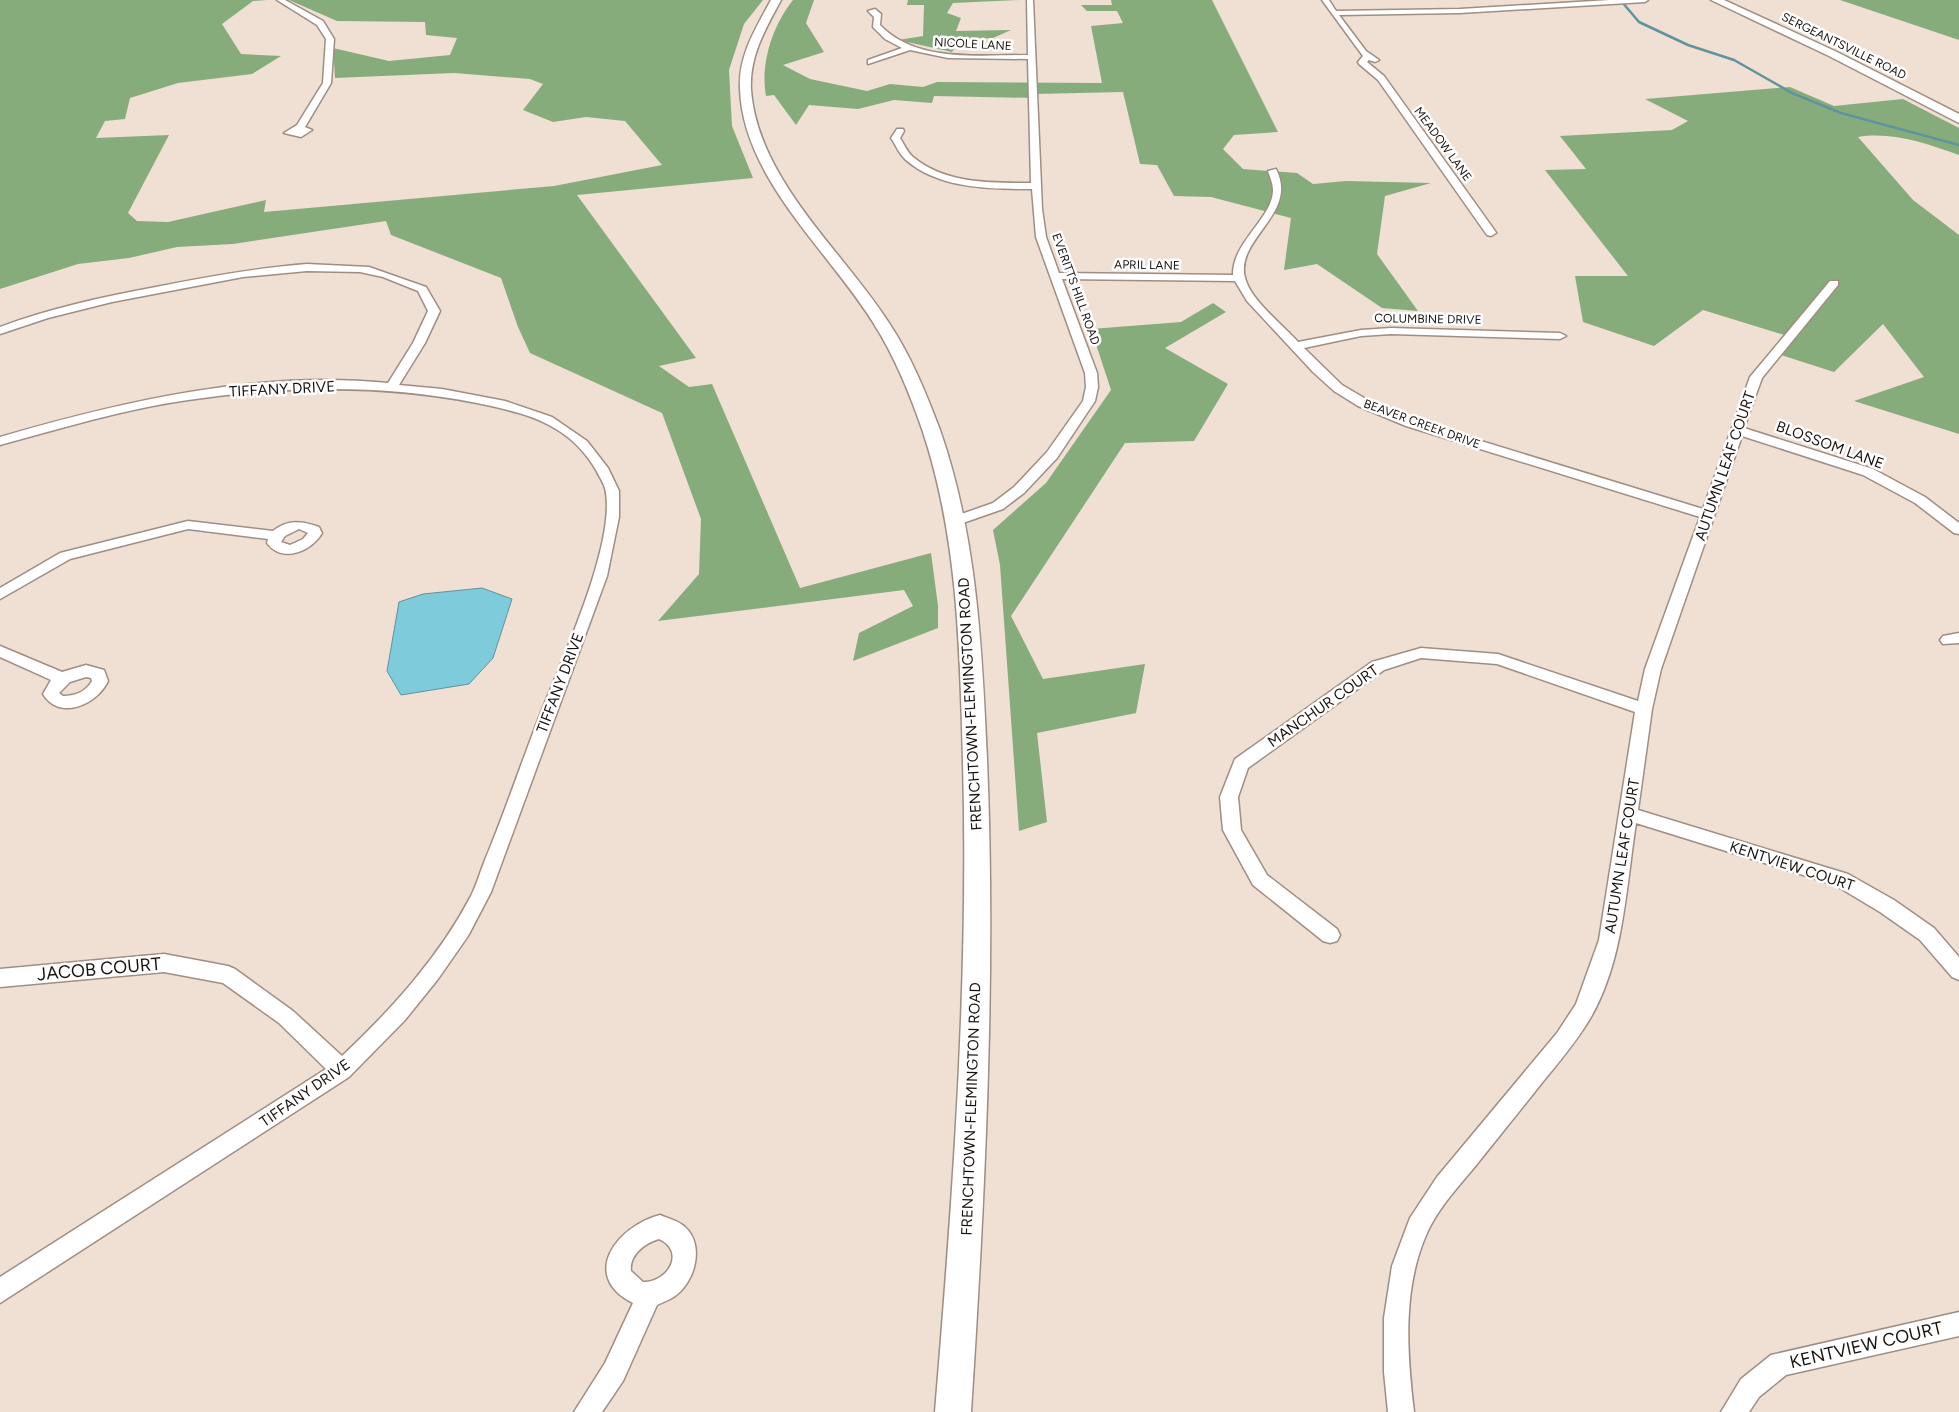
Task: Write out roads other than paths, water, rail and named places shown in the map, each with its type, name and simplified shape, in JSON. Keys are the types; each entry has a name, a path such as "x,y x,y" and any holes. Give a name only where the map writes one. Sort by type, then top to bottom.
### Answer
{"main road":[{"name":"FRENCHTOWN-FLEMINGTON ROAD","path":"776,0 756,31 746,64 745,96 755,140 782,191 857,288 898,353 933,433 955,521 965,593 976,771 977,912 968,1179 953,1412"},
{"name":"SERGEANTSVILLE ROAD","path":"1716,0 1832,53 1959,119"}],"street":[{"path":"280,0 320,23 328,31 330,40 327,83 300,128"},
{"name":"EVERITTS HILL ROAD","path":"955,521 998,506 1019,490 1052,455 1089,401 1092,387 1091,373 1041,237 1037,186 1030,0"},
{"name":"MEADOW LANE","path":"1325,0 1363,53 1368,56 1362,62 1384,82 1491,234"},
{"path":"1334,13 1460,11 1645,0"},
{"name":"NICOLE LANE","path":"872,11 878,16 876,25 882,32 898,43 910,48 947,55 1033,57"},
{"path":"871,62 910,48"},
{"path":"900,132 895,138 903,153 916,164 937,174 981,184 1037,186"},
{"path":"1238,278 1238,263 1241,256 1275,203 1278,190 1273,172"},
{"path":"0,330 37,316 115,297 216,279 303,267 351,268 385,274 422,289 434,311 419,344 392,386"},
{"name":"APRIL LANE","path":"1056,276 1238,278"},
{"name":"BEAVER CREEK DRIVE","path":"1238,278 1248,296 1350,397 1377,410 1443,433 1708,515"},
{"name":"AUTUMN LEAF COURT","path":"1402,1412 1397,1372 1396,1318 1404,1266 1418,1226 1445,1185 1564,1040 1584,1010 1597,979 1608,940 1644,709 1653,669 1756,377 1834,283"},
{"name":"COLUMBINE DRIVE","path":"1297,346 1361,333 1391,331 1560,336"},
{"name":"TIFFANY DRIVE","path":"0,441 98,414 165,400 266,388 392,386 482,400 522,410 562,425 591,451 612,488 610,530 596,589 553,699 507,830 475,906 444,956 384,1031 342,1070 0,1291"},
{"name":"BLOSSOM LANE","path":"1737,430 1868,472 1920,500 1959,530"},
{"path":"0,594 65,556 188,525 276,536"},
{"path":"0,651 63,679"},
{"name":"MANCHUR COURT","path":"1330,935 1260,880 1232,830 1229,797 1241,764 1378,666 1420,653 1498,659 1644,709"},
{"name":"KENTVIEW COURT","path":"1629,814 1841,879 1888,906 1927,934 1959,970"},
{"name":"JACOB COURT","path":"0,978 164,962 228,975 286,1017 342,1070"},
{"path":"587,1412 614,1372 650,1295"},
{"name":"KENTVIEW COURT","path":"1734,1412 1750,1388 1780,1364 1959,1324"}],"water":[{"path":"482,588 512,599 493,658 469,684 401,695 387,671 399,602 423,594"}],"waterway":[{"path":"1622,2 1639,22 1688,45 1734,60 1792,93 1841,113 1959,145"}]}
